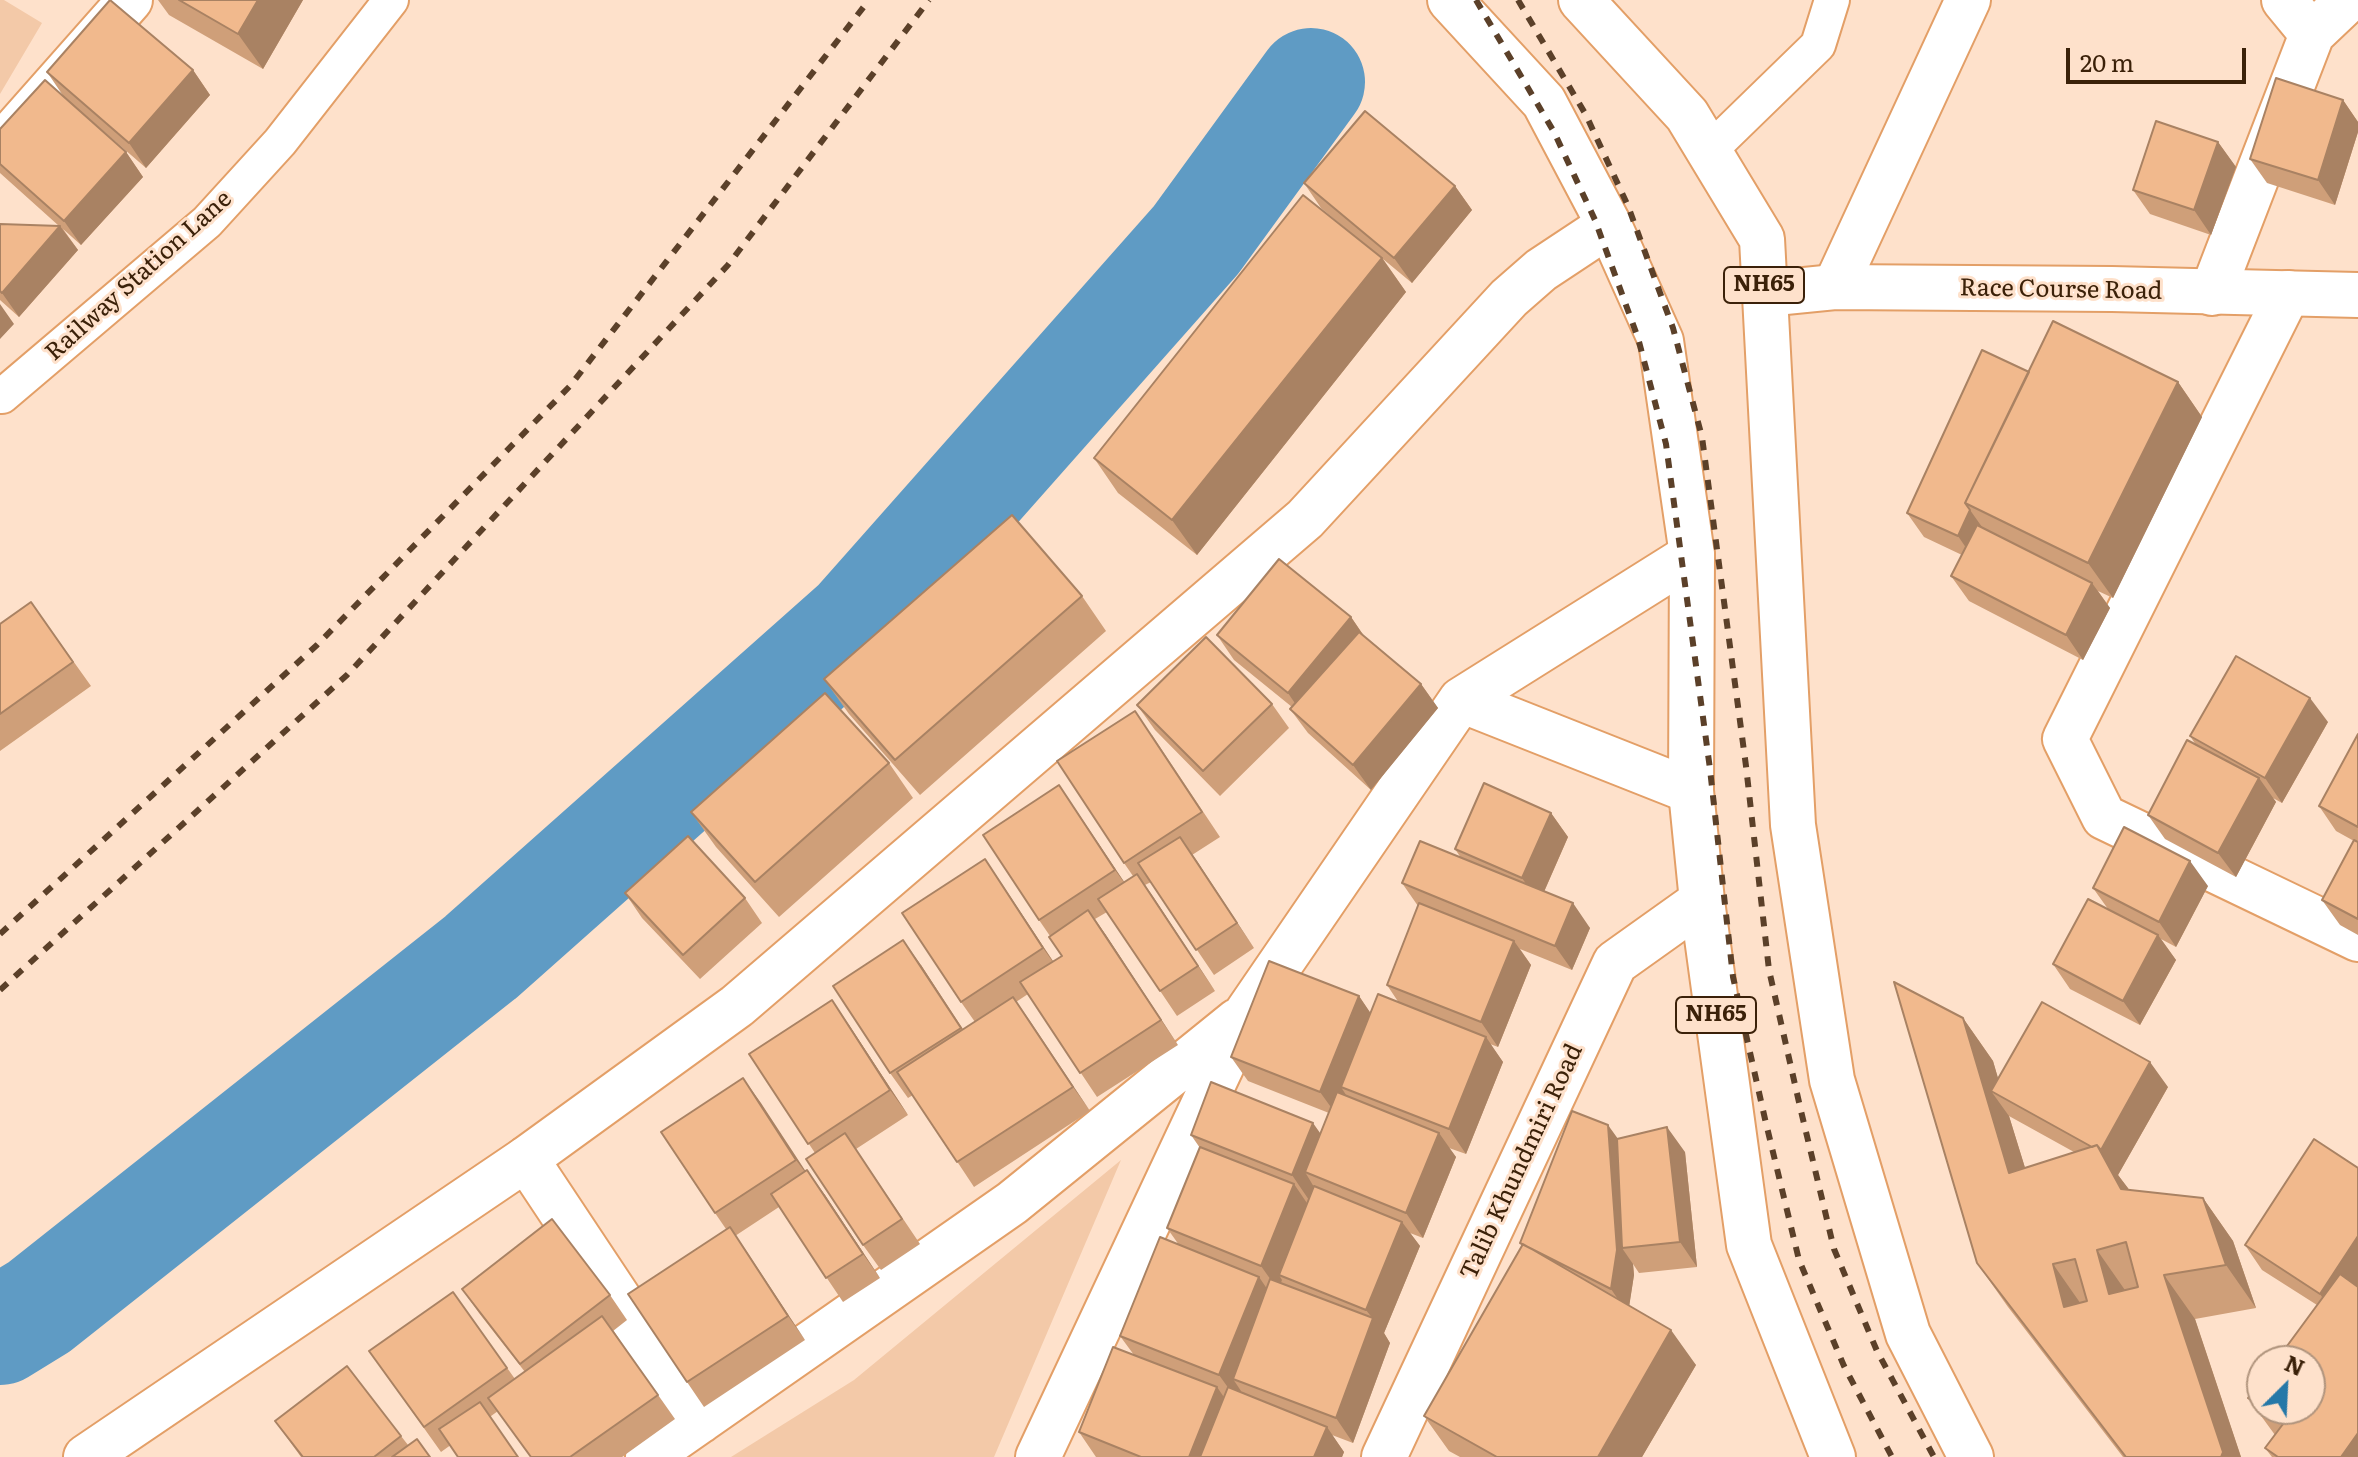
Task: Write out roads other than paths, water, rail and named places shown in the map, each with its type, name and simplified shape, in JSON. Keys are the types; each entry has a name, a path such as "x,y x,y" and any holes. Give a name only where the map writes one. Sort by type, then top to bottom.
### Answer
{"main road":[{"path":"0,147 130,0"},
{"name":"NH65","path":"1450,0 1544,102 1609,225 1661,341 1692,555 1691,791 1702,901 1749,1245 1833,1457"},
{"path":"1835,287 1968,0"},
{"path":"2284,0 2312,34"},
{"path":"2212,293 2312,34 2348,0"},
{"name":"NH65","path":"1588,3 1687,115 1762,239 1793,825 1832,1080 1908,1334 1971,1457"},
{"path":"86,1457 526,1159 737,1006 1305,519 1509,298 1541,270 1609,225"},
{"name":"Race Course Road","path":"1765,294 1835,287 2358,295"},
{"path":"2288,293 2065,739 2104,817 2358,939"},
{"path":"1044,1455 1246,1014 1461,700 1692,555"},
{"path":"1461,700 1691,791"},
{"name":"Talib Khundmiri Road","path":"1384,1457 1615,963 1702,901"},
{"path":"648,1457 1012,1203 1246,1014"},
{"path":"526,1159 700,1421"}],"lane":[{"name":"Railway Station Lane","path":"2,396 207,222 280,142 391,0"},
{"path":"1709,151 1818,45 1832,0"}],"waterway":[{"path":"0,1331 39,1307 481,957 856,624 1196,240 1311,82"}],"railway":[{"path":"0,934 317,645 570,386 869,0"},
{"path":"0,990 347,675 728,265 929,0"},
{"path":"1476,0 1554,132 1595,220 1638,338 1666,444 1710,769 1733,977 1765,1119 1799,1260 1844,1366 1892,1457"},
{"path":"1518,0 1586,115 1628,206 1673,328 1702,437 1746,766 1769,970 1801,1111 1834,1249 1877,1351 1934,1457"}]}
